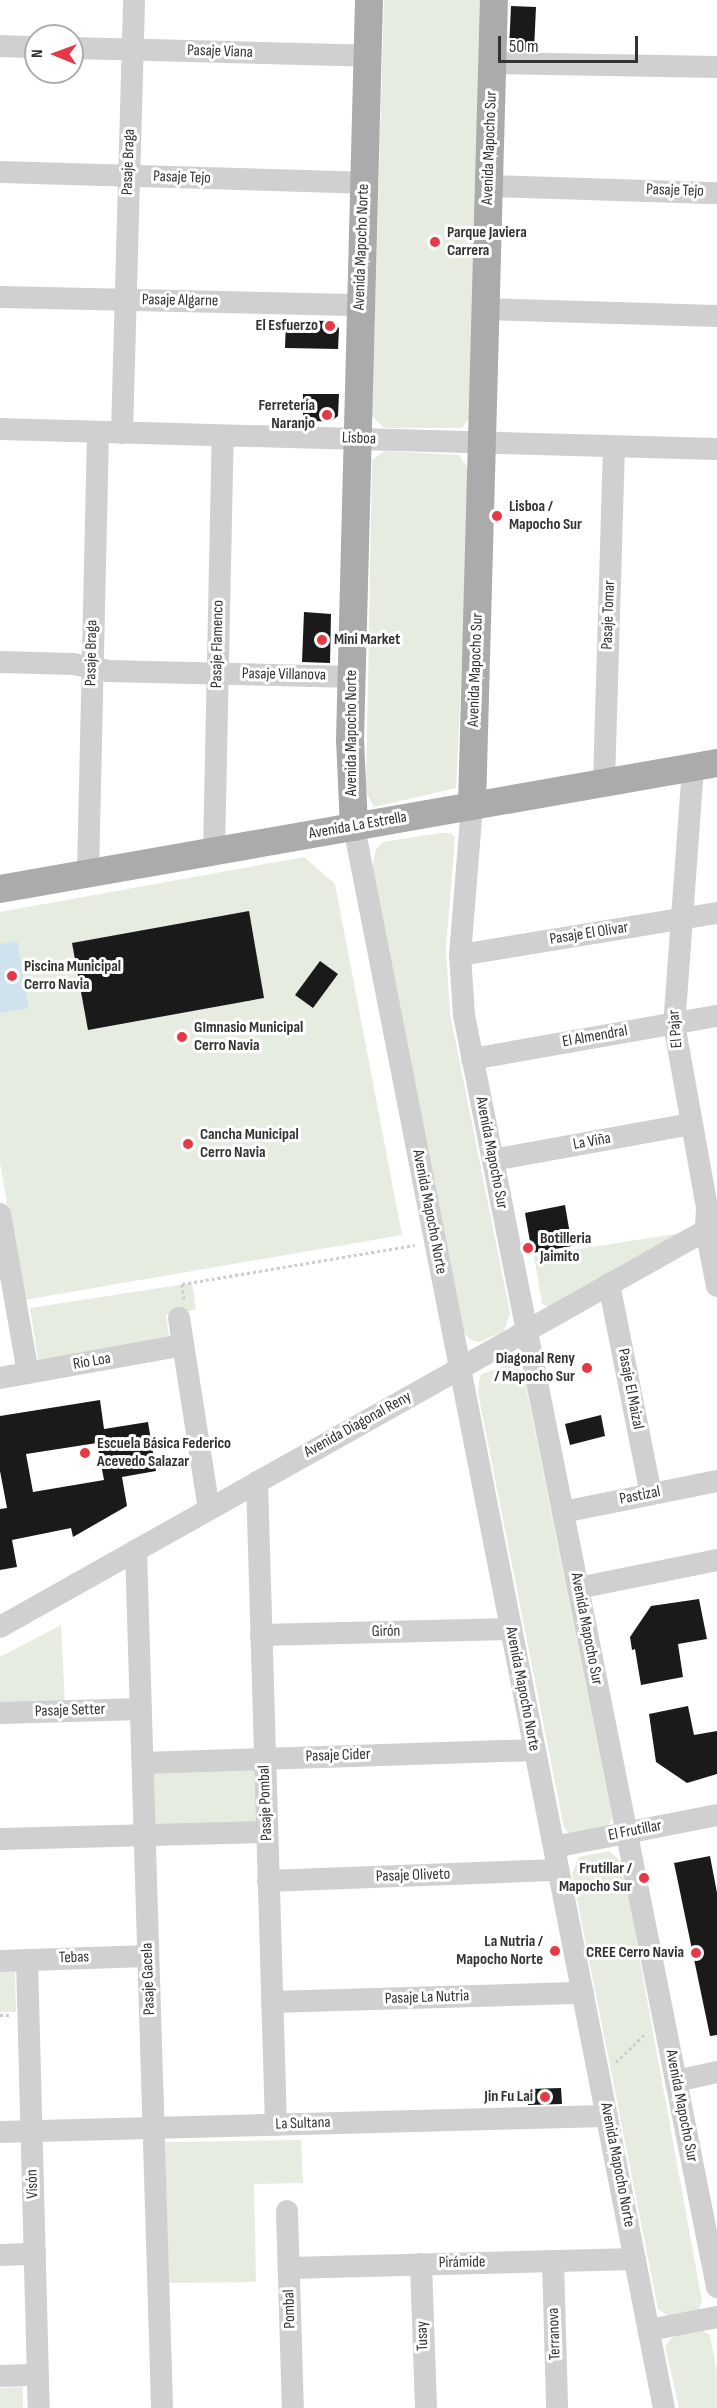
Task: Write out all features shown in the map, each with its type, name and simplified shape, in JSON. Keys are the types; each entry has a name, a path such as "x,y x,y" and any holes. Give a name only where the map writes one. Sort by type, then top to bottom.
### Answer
{"main road":[{"name":"Avenida Mapocho Norte","path":"354,827 351,752 352,677 369,0"},
{"name":"Avenida Mapocho Sur","path":"472,806 494,0"},
{"name":"Avenida La Estrella","path":"0,889 705,766"}],"street":[{"name":"Pasaje Braga","path":"122,433 134,0"},
{"path":"0,46 24,47"},
{"name":"Pasaje Viana","path":"84,48 368,56"},
{"path":"492,63 717,67"},
{"name":"Pasaje Tejo","path":"0,172 364,183"},
{"name":"Pasaje Tejo","path":"489,186 717,193"},
{"name":"Pasaje Algarne","path":"0,297 361,305"},
{"path":"485,309 717,316"},
{"name":"Lisboa","path":"0,429 717,449"},
{"name":"Pasaje Braga","path":"87,874 98,432"},
{"name":"Pasaje Flamenco","path":"213,852 223,436"},
{"name":"Pasaje Tomar","path":"604,783 614,446"},
{"name":"Pasaje Villanova","path":"0,662 73,664 108,671 352,677"},
{"name":"El Pajar","path":"705,766 680,919 674,1023 712,1227 717,1286"},
{"name":"Avenida Mapocho Sur","path":"472,806 460,955 461,999 717,2287"},
{"name":"Avenida Mapocho Norte","path":"354,827 664,2408"},
{"name":"Pasaje El Olivar","path":"460,955 717,913"},
{"name":"El Almendral","path":"472,1059 717,1016"},
{"name":"La Viña","path":"493,1160 692,1124"},
{"path":"0,1214 2,1238 28,1373"},
{"name":"Avenida Diagonal Reny","path":"0,1627 712,1227"},
{"name":"Pasaje El Maizal","path":"609,1284 651,1494"},
{"path":"179,1318 209,1509"},
{"name":"Río Loa","path":"0,1378 183,1345"},
{"name":"Pastizal","path":"563,1512 717,1481"},
{"name":"Pasaje Pombal","path":"257,1482 276,2125"},
{"name":"Pasaje Gacela","path":"136,1550 162,2408"},
{"path":"578,1588 717,1560"},
{"name":"Girón","path":"261,1635 511,1629"},
{"name":"Pasaje Setter","path":"0,1713 141,1709"},
{"name":"Pasaje Cider","path":"142,1762 534,1750"},
{"name":"El Frutillar","path":"554,1847 717,1815"},
{"path":"0,1839 267,1832"},
{"name":"Pasaje Oliveto","path":"268,1881 558,1870"},
{"name":"Tebas","path":"0,1960 148,1956"},
{"name":"Visón","path":"27,1960 39,2408"},
{"name":"Pasaje La Nutria","path":"272,2002 582,1993"},
{"path":"676,2081 717,2072"},
{"name":"La Sultana","path":"0,2133 607,2116"},
{"name":"Pombal","path":"287,2211 292,2408"},
{"path":"0,2255 35,2254"},
{"name":"Pirámide","path":"289,2268 635,2259"},
{"name":"Terranova","path":"553,2261 557,2408"},
{"name":"Tusay","path":"421,2264 426,2408"},
{"path":"649,2330 717,2317"},
{"path":"0,2376 38,2375"}],"path":[{"path":"179,1318 186,1317 182,1284 435,1242"},
{"path":"597,2067 614,2064 647,2032 665,2028"}],"shaded area":[{"path":"384,0 483,0 473,412 462,428 384,428 372,416"},
{"path":"384,451 459,455 471,472 456,788 374,807 366,792 372,460"},
{"path":"450,833 455,837 446,948 450,1013 510,1313 504,1331 480,1342 471,1340 464,1333 372,869 376,849 383,842"},
{"name":"GImnasio Municipal Cerro Navia","path":"304,857 335,884 402,1235 24,1300 0,1163 0,912"},
{"path":"682,1233 549,1307 542,1304 534,1256"},
{"path":"192,1283 196,1310 166,1314 170,1344 39,1365 30,1308"},
{"path":"513,1363 523,1372 612,1817 607,1830 572,1837 564,1828 478,1393 480,1375"},
{"path":"61,1625 65,1706 0,1708 0,1657"},
{"path":"257,1765 258,1826 154,1829 152,1766"},
{"path":"609,1851 622,1862 702,2301 697,2314 672,2319 658,2309 572,1874 579,1857"},
{"path":"0,1967 15,1967 16,2012 0,2012"},
{"path":"301,2140 303,2183 254,2184 256,2282 169,2283 165,2142"},
{"path":"700,2329 710,2335 717,2373 717,2408 679,2408 665,2346 674,2335"},
{"path":"23,2387 23,2408 0,2408 0,2388"}],"water":[{"name":"Piscina Municipal Cerro Navia","path":"17,941 29,1008 0,1013 0,944"}],"building":[{"path":"511,6 536,7 534,50 509,50"},
{"path":"286,320 329,321 339,328 338,349 285,348"},
{"path":"303,394 339,394 338,416 330,422 303,420"},
{"path":"304,612 331,614 330,663 302,662"},
{"path":"249,911 264,998 88,1030 72,943"},
{"path":"320,961 338,974 313,1008 295,995"},
{"path":"565,1205 572,1246 532,1253 525,1213"},
{"path":"100,1400 104,1429 148,1422 156,1471 122,1477 127,1506 73,1537 71,1528 12,1540 17,1567 0,1570 0,1509 7,1508 0,1471 0,1416","holes":["97,1443 104,1480 33,1492 26,1454"]},
{"path":"601,1415 605,1436 570,1445 565,1424"},
{"path":"699,1599 707,1639 678,1644 683,1677 641,1685 635,1649 632,1650 630,1637 651,1606"},
{"path":"688,1706 694,1735 717,1731 717,1774 687,1783 656,1762 649,1714"},
{"path":"710,1856 717,1893 717,2035 710,2036 674,1863"},
{"name":"Jin Fu Lai","path":"561,2088 562,2104 528,2105 528,2089"}],"place":[{"name":"Parque Javiera Carrera","path":"435,242"},
{"name":"El Esfuerzo","path":"330,326"},
{"name":"Ferretería Naranjo","path":"327,415"},
{"name":"Lisboa / Mapocho Sur","path":"497,516"},
{"name":"Mini Market","path":"322,640"},
{"name":"Piscina Municipal Cerro Navia","path":"12,976"},
{"name":"GImnasio Municipal Cerro Navia","path":"182,1037"},
{"name":"Cancha Municipal Cerro Navia","path":"188,1144"},
{"name":"Botilleria Jaimito","path":"528,1248"},
{"name":"Diagonal Reny / Mapocho Sur","path":"587,1368"},
{"name":"Escuela Básica Federico Acevedo Salazar","path":"85,1453"},
{"name":"Frutillar / Mapocho Sur","path":"644,1878"},
{"name":"La Nutria / Mapocho Norte","path":"555,1951"},
{"name":"CREE Cerro Navia","path":"696,1953"},
{"name":"Jin Fu Lai","path":"545,2097"}]}
